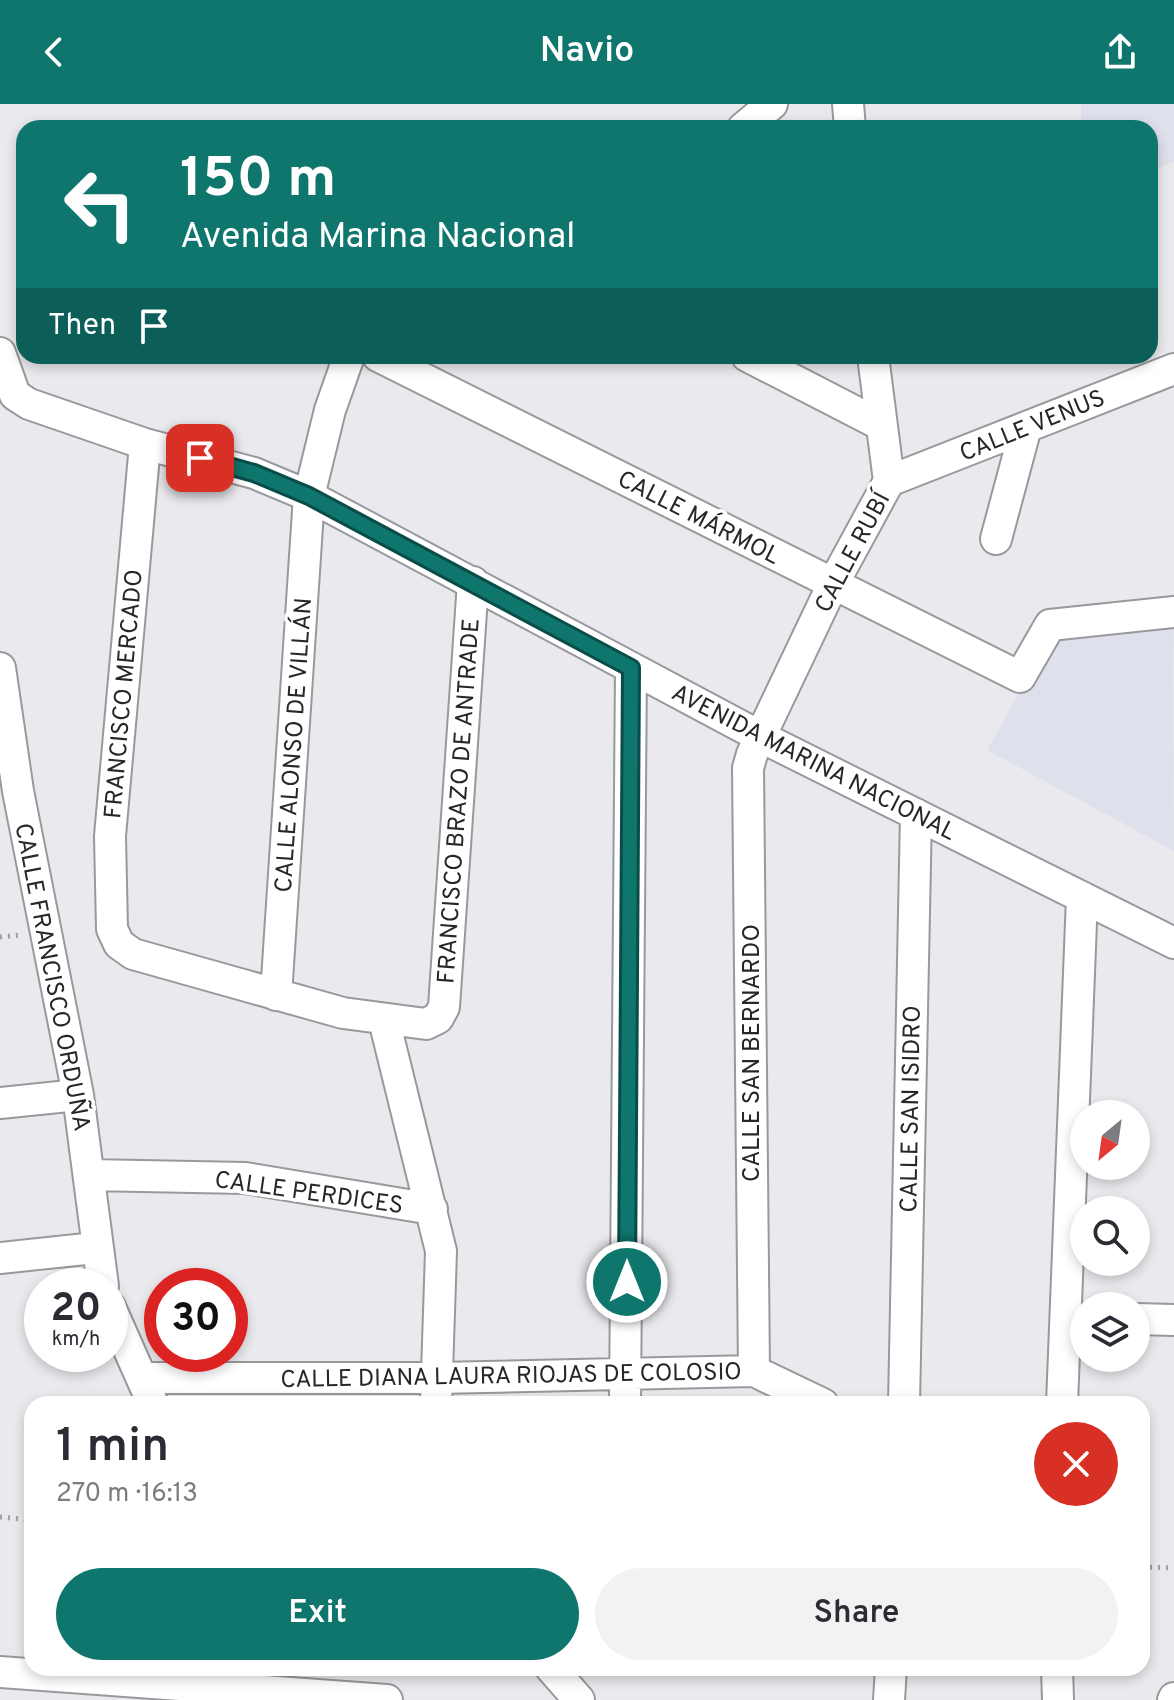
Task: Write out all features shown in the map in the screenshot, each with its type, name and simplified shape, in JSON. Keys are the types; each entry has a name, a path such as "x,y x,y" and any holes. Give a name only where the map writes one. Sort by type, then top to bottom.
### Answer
{"street":[{"path":"753,120 772,104"},
{"path":"0,353 7,404"},
{"name":"CALLE ALONSO DE VILLÁN","path":"276,995 309,496 322,435 346,364"},
{"name":"CALLE MÁRMOL","path":"394,364 1020,677 1050,625 1174,612"},
{"path":"763,364 879,424"},
{"name":"CALLE RUBÍ","path":"761,737 833,584 889,481 879,424 874,364"},
{"name":"CALLE VENUS","path":"889,481 1174,369"},
{"name":"AVENIDA MARINA NACIONAL","path":"7,404 29,404 145,444 254,473 309,496 761,737 1174,943"},
{"path":"996,539 1026,427"},
{"name":"FRANCISCO MERCADO","path":"145,444 110,836 112,929 119,944 133,954 276,995"},
{"name":"FRANCISCO BRAZO DE ANTRADE","path":"384,1020 426,1024 438,1018 444,1007 473,582"},
{"name":"CALLE FRANCISCO ORDUÑA","path":"0,668 18,791 78,1095 99,1268"},
{"path":"625,1396 631,668"},
{"name":"CALLE SAN BERNARDO","path":"754,1371 748,768 761,737"},
{"name":"CALLE SAN ISIDRO","path":"904,1396 916,814"},
{"path":"1074,1292 1082,897"},
{"path":"276,995 384,1020 441,1251 436,1391"},
{"path":"0,1103 78,1095"},
{"name":"CALLE PERDICES","path":"89,1175 245,1178 432,1209"},
{"path":"0,1258 95,1248"},
{"path":"1150,1319 1174,1320"},
{"path":"1063,1396 1070,1346"},
{"path":"128,1347 148,1391"},
{"name":"CALLE DIANA LAURA RIOJAS DE COLOSIO","path":"148,1391 436,1391 626,1374 754,1371 806,1396"},
{"path":"0,1672 24,1674"},
{"path":"63,1676 387,1700"},
{"path":"558,1676 579,1700"},
{"path":"889,1700 890,1676"},
{"path":"1057,1676 1058,1700"}],"path":[{"path":"0,1517 24,1519"},
{"path":"1150,1567 1174,1568"}],"shaded area":[{"path":"1081,104 1174,104 1174,162 1158,168 1158,120 1081,120"},
{"path":"1174,625 1174,851 987,750 1051,637"}],"route":[{"path":"200,458 254,473 309,496 631,668 627,1282"}]}
